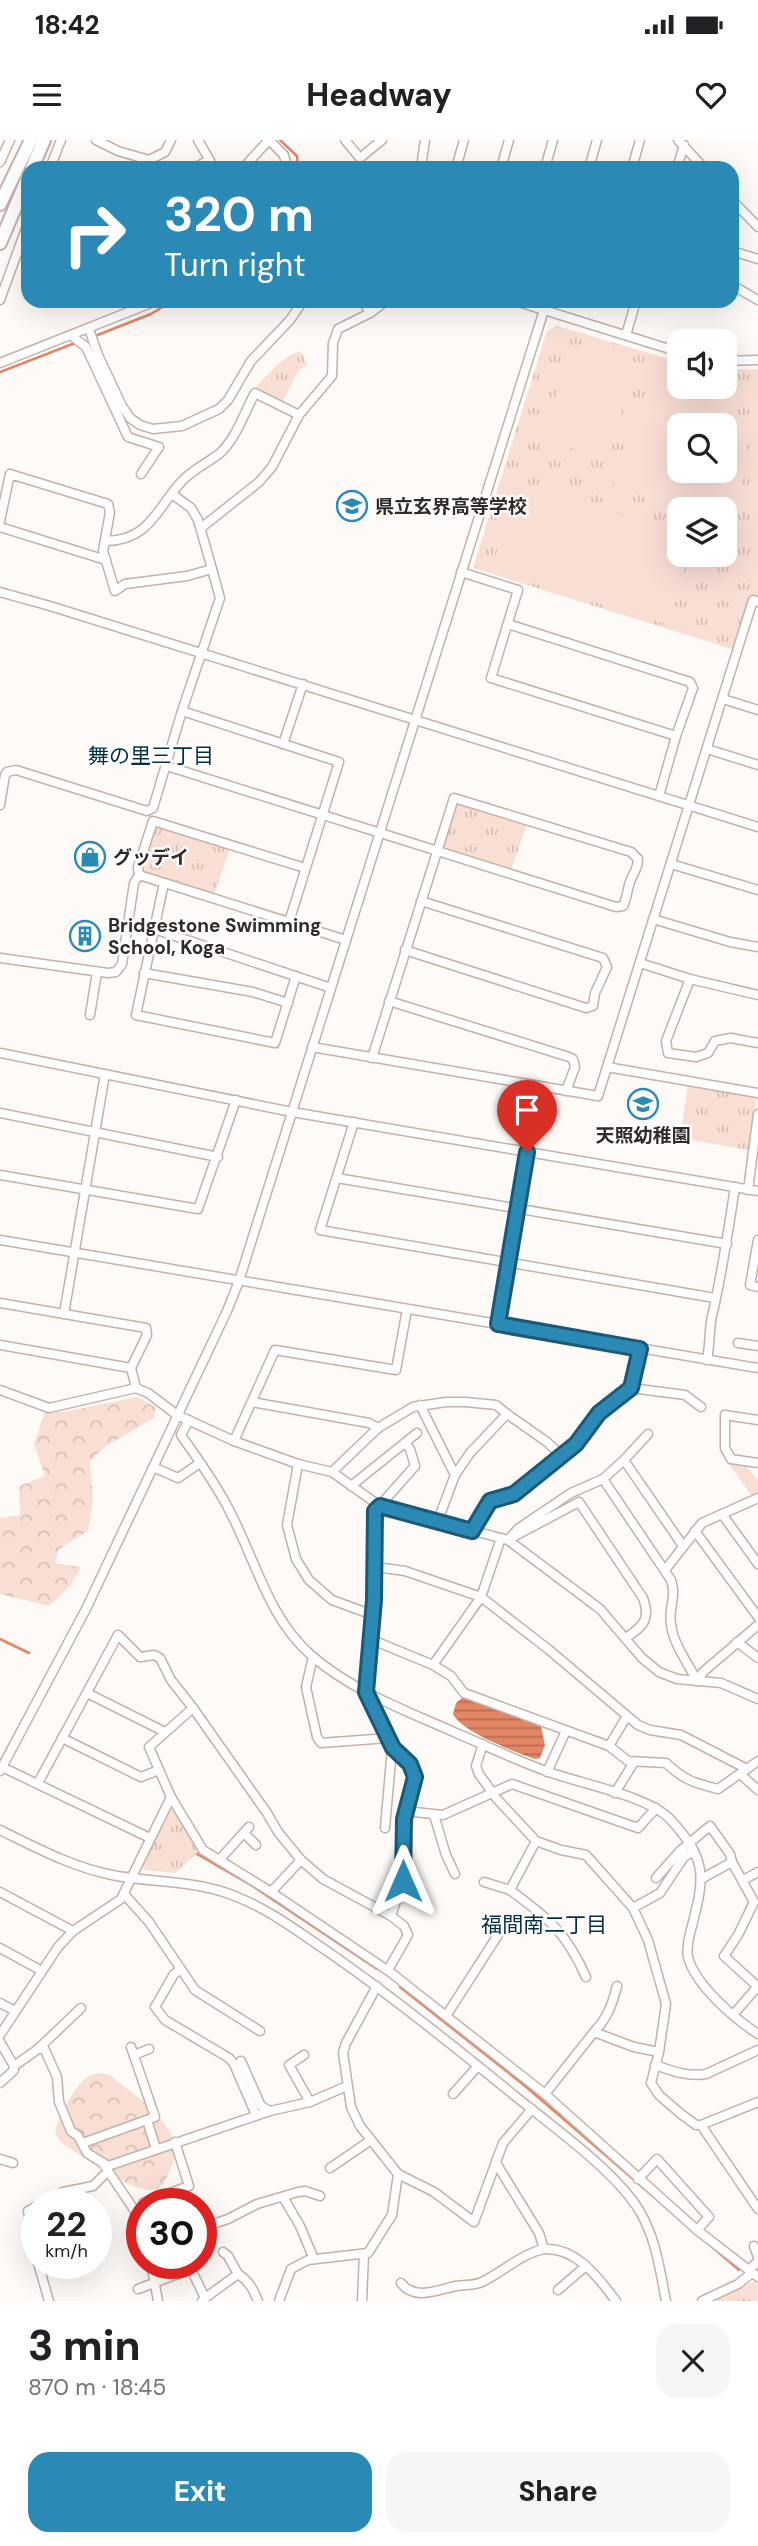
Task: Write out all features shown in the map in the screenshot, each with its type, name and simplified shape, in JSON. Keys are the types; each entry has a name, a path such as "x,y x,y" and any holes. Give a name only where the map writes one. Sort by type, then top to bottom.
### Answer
{"highway":[{"path":"0,204 31,140"},
{"path":"35,161 44,140"},
{"path":"0,243 21,194"}],"street":[{"path":"0,162 10,140"},
{"path":"53,161 61,140"},
{"path":"96,140 118,151 149,160 165,152 171,140"},
{"path":"198,140 209,161"},
{"path":"250,161 269,140 284,155 285,161"},
{"path":"345,140 360,158 382,140"},
{"path":"458,161 464,140"},
{"path":"503,161 509,140"},
{"path":"547,161 554,140"},
{"path":"591,161 597,140"},
{"path":"634,161 640,140"},
{"path":"678,161 681,142"},
{"path":"681,142 698,161"},
{"path":"421,161 422,143"},
{"path":"739,207 758,226"},
{"path":"0,300 21,242"},
{"path":"739,253 758,259"},
{"path":"739,289 758,300"},
{"path":"0,363 139,308"},
{"path":"89,329 98,355 130,418 139,425 153,429 182,426 219,409 228,400 251,361 298,308"},
{"path":"367,308 370,313"},
{"path":"201,528 259,482 272,467 299,415 332,376 333,343 338,330 377,308"},
{"path":"538,308 667,348"},
{"path":"626,335 634,308"},
{"path":"150,1838 38,1783 1,1769 80,1620 239,1281 544,310"},
{"path":"72,336 86,347 128,438 159,447 141,474"},
{"path":"737,361 758,360"},
{"path":"106,541 116,541 148,526 184,479 221,452 231,439 255,393 299,415"},
{"path":"0,521 10,474 108,504 110,512 103,551 115,591 125,584 187,576 212,569"},
{"path":"0,804 5,775 16,770 147,811 153,808 220,598 201,528 191,508 172,494"},
{"path":"0,527 106,560"},
{"path":"461,572 518,590 491,678 676,736"},
{"path":"0,593 303,684 758,827"},
{"path":"313,1047 598,1096 752,600 758,602"},
{"path":"508,624 688,681 693,688 659,796"},
{"path":"283,744 303,684"},
{"path":"723,699 758,710"},
{"path":"182,711 339,762 289,922"},
{"path":"707,749 758,765"},
{"path":"167,766 322,814 380,833 436,850 619,908 626,902 638,859 631,852 454,797 436,850 372,1058"},
{"path":"0,958 97,972 116,972 122,964 134,883 139,875 138,867 153,821 305,868"},
{"path":"671,864 758,890"},
{"path":"139,875 346,940"},
{"path":"164,883 136,1014 275,1043 296,976"},
{"path":"405,950 586,1008 593,1006 595,993 607,967 603,958 421,901"},
{"path":"653,919 730,942 758,947"},
{"path":"154,929 331,988"},
{"path":"640,963 690,979 758,995"},
{"path":"90,1015 97,972"},
{"path":"145,973 253,992 288,1003"},
{"path":"690,979 666,1041 668,1053 696,1057 708,1053 715,1041 724,1038 758,1043"},
{"path":"389,1001 573,1059 575,1067 566,1091"},
{"path":"0,1053 292,1112 758,1191"},
{"path":"607,1067 758,1093"},
{"path":"64,1314 104,1074"},
{"path":"0,1175 198,1209 236,1100"},
{"path":"0,1113 218,1157"},
{"path":"748,1190 758,1114"},
{"path":"354,1122 320,1230 715,1298"},
{"path":"498,1324 527,1152"},
{"path":"337,1178 727,1244"},
{"path":"707,1360 712,1313 720,1287 734,1187"},
{"path":"0,1240 758,1368"},
{"path":"758,1240 750,1285 758,1287"},
{"path":"0,1303 146,1328 147,1335 131,1368 136,1388"},
{"path":"234,1441 275,1350 396,1370 407,1309"},
{"path":"738,1343 758,1346"},
{"path":"0,1345 131,1368"},
{"path":"472,1531 490,1501 514,1494 562,1456 576,1444 599,1413 631,1388 640,1349"},
{"path":"0,1390 49,1408 136,1388 148,1393 177,1415 234,1441 298,1464 332,1472 380,1506 505,1539 600,1609 642,1658 659,1672 677,1679 721,1684 758,1699"},
{"path":"631,1388 685,1395 701,1407"},
{"path":"252,1402 369,1423 378,1429"},
{"path":"332,1472 378,1429 420,1405 465,1402 496,1405 562,1456"},
{"path":"420,1405 455,1475"},
{"path":"437,1523 455,1475 470,1453 507,1414"},
{"path":"758,1420 725,1415 725,1448 731,1459 758,1463"},
{"path":"189,1420 181,1435 227,1505 273,1607 292,1637 313,1657 352,1686 547,1772 656,1808 668,1817 692,1848 700,1864 700,1894 687,1947 696,1976 733,2015 758,2034"},
{"path":"351,1486 417,1433"},
{"path":"433,1665 481,1597 505,1539 571,1493 603,1479 648,1434"},
{"path":"391,1916 405,1871 405,1811 415,1777 410,1764 393,1748 366,1692 376,1567 375,1511 415,1466 410,1449 405,1443"},
{"path":"624,1460 683,1546"},
{"path":"153,1467 178,1478 200,1463"},
{"path":"298,1464 287,1525 296,1559 309,1580 332,1600 373,1615"},
{"path":"603,1479 665,1570 676,1593 671,1629 697,1681"},
{"path":"665,1570 702,1523 758,1498"},
{"path":"505,1539 579,1502 643,1598 647,1609 642,1626 626,1638"},
{"path":"722,1514 758,1564"},
{"path":"695,1531 758,1617"},
{"path":"376,1567 405,1571 481,1597 638,1725 650,1730 681,1735 743,1772 758,1790"},
{"path":"697,1681 703,1672 758,1625"},
{"path":"38,1783 118,1635 140,1657 160,1658 171,1680 300,1860 323,1879 391,1916 404,1926 408,1935 388,1970"},
{"path":"370,1639 433,1665 451,1676 464,1692 609,1746 628,1761 666,1763 682,1778 718,1789 758,1761"},
{"path":"737,1642 758,1658"},
{"path":"313,1657 306,1688 317,1737 321,1743 388,1738"},
{"path":"87,1693 165,1732"},
{"path":"193,1708 149,1747 171,1797 203,1850 388,1970 545,2094 697,2230 753,2273"},
{"path":"609,1746 627,1716"},
{"path":"547,1772 566,1731"},
{"path":"62,1738 141,1777 159,1770"},
{"path":"483,1744 476,1766 479,1774 536,1841 586,1855 633,1908 648,1940 664,1994 665,2015 659,2052 651,2076 653,2088 696,2125 758,2102"},
{"path":"385,1828 393,1748"},
{"path":"615,1793 634,1762"},
{"path":"405,1811 443,1815 512,1784 638,1828 656,1808"},
{"path":"0,2035 58,1947 73,1931 114,1905 124,1894 171,1797"},
{"path":"434,1815 446,1855 455,1874"},
{"path":"633,1908 660,1893 684,1857 710,1826 730,1854 754,1902 724,1956 758,1987 733,2015"},
{"path":"0,1830 66,1862 90,1870 214,1889 254,1904 377,1986 459,2046 478,2066 625,2190 639,2211 658,2258 666,2301"},
{"path":"220,1859 246,1830 256,1845"},
{"path":"510,1891 536,1841"},
{"path":"656,1878 681,1850 692,1848"},
{"path":"271,1892 300,1860"},
{"path":"701,1879 733,1862"},
{"path":"743,1880 758,1872"},
{"path":"484,1882 510,1891 551,1921 566,1938 586,1978"},
{"path":"0,1892 73,1931"},
{"path":"124,1894 149,1922 195,1990 260,2031"},
{"path":"446,2016 498,1934"},
{"path":"0,1948 42,1971"},
{"path":"180,1970 174,1974 155,2007 157,2012 165,2020 234,2064 256,2115"},
{"path":"377,1986 343,2053 351,2107 360,2126 398,2174 434,2192 474,2222 503,2143 531,2109"},
{"path":"545,2094 606,2019 612,2009 617,1986"},
{"path":"0,2003 15,2011"},
{"path":"14,2066 38,2049 81,2008"},
{"path":"594,2032 634,2047 659,2052"},
{"path":"459,2046 468,2033"},
{"path":"0,2042 14,2066 13,2074 0,2083"},
{"path":"38,2049 44,2048 53,2067 57,2077 59,2102 71,2130 83,2143 87,2153 104,2165 126,2189"},
{"path":"83,2143 155,2117 132,2051 149,2049"},
{"path":"655,2065 698,2076 758,2050"},
{"path":"304,2055 289,2065 310,2102"},
{"path":"241,2062 261,2106 270,2111"},
{"path":"453,2094 478,2066"},
{"path":"104,2165 108,2166 256,2115 310,2102 347,2086"},
{"path":"146,2120 156,2149"},
{"path":"701,2125 758,2209"},
{"path":"330,2168 371,2140"},
{"path":"175,2142 189,2186 184,2188"},
{"path":"0,2159 13,2163"},
{"path":"638,2179 657,2160 709,2217 697,2230"},
{"path":"496,2163 539,2233 544,2249"},
{"path":"279,2301 291,2269 314,2259 368,2253 392,2216 398,2174"},
{"path":"83,2188 93,2186 103,2176"},
{"path":"217,2223 257,2204 305,2191 320,2196"},
{"path":"283,2197 300,2226 314,2259"},
{"path":"702,2301 738,2284 753,2273 758,2259 754,2246"},
{"path":"401,2283 409,2290 427,2294 458,2285 475,2284 507,2268 532,2250 556,2248 594,2272 616,2301"},
{"path":"223,2252 238,2274 253,2288 258,2301"},
{"path":"362,2301 364,2254"},
{"path":"558,2290 586,2266"},
{"path":"138,2290 191,2269 204,2300 238,2274"},
{"path":"43,2279 49,2301"},
{"path":"154,2279 158,2301"}],"green space":[{"path":"557,326 667,358 667,399 737,399 737,370 758,369 758,598 750,595 735,650 473,568 547,331"},
{"path":"574,344 637,364 606,459 543,439"},
{"path":"301,351 307,365 298,371 283,401 256,387 282,361"},
{"path":"656,372 667,373 667,399 722,399 733,413 667,413 667,483 737,483 737,418 743,429 747,458 737,500 737,497 667,497 667,499 619,491 611,479"},
{"path":"518,483 667,529 667,567 684,567 666,624 491,570"},
{"path":"458,802 527,824 511,870 444,849 442,845 455,804"},
{"path":"159,826 230,849 214,895 143,872 141,867 155,828"},
{"path":"688,1085 755,1096 757,1099 748,1150 680,1138"},
{"path":"137,1397 156,1407 154,1418 106,1446 90,1461 93,1503 88,1531 58,1550 55,1563 81,1567 70,1586 49,1606 0,1594 0,1518 20,1515 19,1486 45,1476 34,1444 45,1412 64,1412"},
{"path":"728,1463 746,1466 758,1481 758,1493 752,1496"},
{"path":"173,1809 199,1852 175,1873 144,1870 141,1866 169,1811"},
{"path":"93,2074 111,2076 151,2109 168,2129 175,2151 165,2180 158,2188 138,2188 116,2177 63,2144 56,2135 66,2104 82,2082"},
{"path":"757,2280 758,2301 718,2301 717,2298"}],"shaded area":[{"path":"463,1697 541,1726 545,1745 540,1758 535,1759 503,1746 458,1721 453,1714 456,1703"}],"waterway":[{"path":"280,140 297,156 297,161"},
{"path":"95,336 161,308"},
{"path":"0,372 75,343"},
{"path":"0,1639 29,1653"},
{"path":"197,1854 251,1885 377,1969"},
{"path":"400,1987 524,2085 739,2270"}],"place":[{"name":"県立玄界高等学校","path":"352,506"},
{"name":"グッデイ","path":"90,857"},
{"name":"Bridgestone Swimming School, Koga","path":"85,936"},
{"name":"天照幼稚園","path":"643,1104"}],"district":[{"name":"舞の里三丁目","path":"151,756"},
{"name":"福間南二丁目","path":"544,1925"}],"route":[{"path":"403,1881 404,1819 415,1777 410,1764 393,1748 366,1692 376,1567 375,1511 380,1506 472,1531 490,1501 514,1494 559,1460 576,1444 599,1413 631,1388 635,1380 640,1349 498,1324 527,1152"}]}
